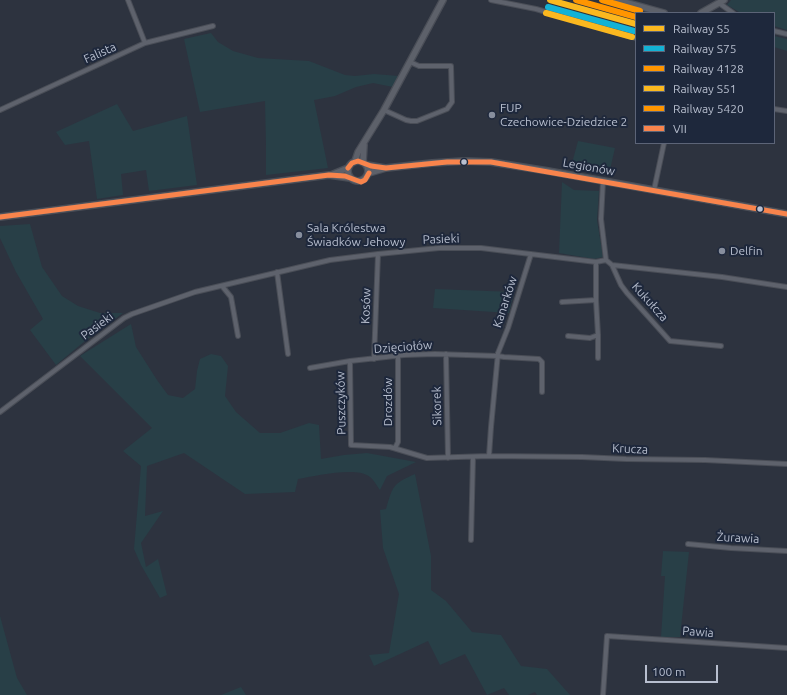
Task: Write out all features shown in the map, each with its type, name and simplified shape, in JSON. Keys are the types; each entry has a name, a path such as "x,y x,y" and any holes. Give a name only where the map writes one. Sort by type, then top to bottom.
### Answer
{"street":[{"path":"128,0 145,43"},
{"path":"329,176 348,168 355,161 443,0"},
{"path":"492,0 536,9 635,38"},
{"path":"617,0 660,12"},
{"path":"703,12 721,2 732,12"},
{"name":"Falista","path":"0,110 145,43 213,26"},
{"path":"775,31 787,34"},
{"path":"384,110 406,120 417,120 447,109 450,106 452,102 451,66 419,66 410,62"},
{"path":"775,109 787,111"},
{"path":"0,217 329,176 350,178 356,182 362,181 368,176 369,173 365,164 365,142"},
{"path":"654,190 664,144"},
{"path":"355,161 365,164"},
{"name":"Legionów","path":"369,173 386,168 432,163 479,161 511,165 787,214"},
{"name":"Legionów","path":"365,164 386,168"},
{"path":"348,168 348,175 350,178"},
{"path":"603,181 601,219 606,260"},
{"name":"Pasieki","path":"0,412 124,318 195,292 330,260 446,248 481,248 596,262 606,260"},
{"name":"Kosów","path":"374,359 378,254"},
{"name":"Kanarków","path":"489,456 490,427 498,356 531,254"},
{"name":"Kukułcza","path":"606,260 612,265 626,293 670,341 721,346"},
{"path":"596,262 598,358"},
{"path":"612,265 722,277 787,287"},
{"path":"277,272 288,354"},
{"path":"222,286 231,297 238,336"},
{"path":"562,302 596,300"},
{"path":"568,336 590,338 598,335"},
{"name":"Dzięciołów","path":"310,368 350,361 398,356 446,354 498,356"},
{"name":"Sikorek","path":"446,354 448,458"},
{"name":"Drozdów","path":"395,448 398,442 398,356"},
{"path":"498,356 539,359 542,362 542,392"},
{"name":"Puszczyków","path":"350,361 352,445"},
{"name":"Krucza","path":"352,445 395,448 428,458 489,456 705,460 787,464"},
{"path":"471,540 473,457"},
{"name":"Żurawia","path":"688,544 731,548 787,550"},
{"name":"Pawia","path":"603,695 607,636 787,648"}],"shaded area":[{"path":"731,0 787,0 787,30 775,26 775,12 739,12 727,5"},
{"path":"211,33 218,42 233,51 258,58 309,61 345,75 355,76 374,74 399,76 393,87 373,83 356,87 335,96 314,100 328,168 266,175 265,101 200,112 184,39"},
{"path":"775,36 787,39 787,51 775,47"},
{"path":"117,104 133,131 187,116 197,185 149,191 146,170 121,174 123,195 97,199 89,141 65,145 56,132"},
{"path":"578,141 615,148 609,174 571,167"},
{"path":"562,182 574,190 599,191 597,220 603,257 594,259 559,253"},
{"path":"30,224 42,267 62,296 78,306 100,313 123,313 56,365 30,330 43,319 16,272 0,238 0,226"},
{"path":"435,289 514,292 509,313 433,308"},
{"path":"131,324 136,347 168,395 183,398 195,389 200,359 211,354 221,356 228,366 225,396 236,412 260,433 280,433 309,423 319,425 321,459 367,453 416,462 387,476 380,490 370,477 356,472 346,472 298,479 295,492 245,494 184,453 147,466 145,516 163,511 141,543 146,567 158,559 167,595 160,598 141,565 134,549 141,466 123,451 152,428 80,356"},
{"path":"415,474 431,556 431,590 446,601 472,632 501,635 521,666 547,669 570,695 537,695 535,692 528,695 509,695 504,688 487,695 465,654 440,665 428,641 374,666 369,655 389,653 399,594 383,548 380,510 386,509 394,487 402,480"},
{"path":"663,551 689,552 680,637 661,637 665,576 661,576"},
{"path":"0,616 17,678 27,695 0,695"},
{"path":"241,687 246,695 221,695"}],"rail line":[{"name":"S5","path":"550,0 635,24"},
{"name":"4128","path":"576,0 635,17"},
{"name":"5420","path":"602,0 640,11"},
{"name":"S75","path":"548,7 634,31"},
{"name":"S51","path":"546,13 632,37"}],"transit line":[{"name":"VII","path":"348,168 352,163 358,161 371,166 386,168 447,162 491,162 787,214"},
{"name":"VII","path":"0,217 329,175 345,176 361,182 365,180 369,173"}],"place":[{"name":"FUP Czechowice-Dziedzice 2","path":"492,115"},
{"name":"Sala Królestwa Świadków Jehowy","path":"299,235"},
{"name":"Delfin","path":"722,251"}]}
